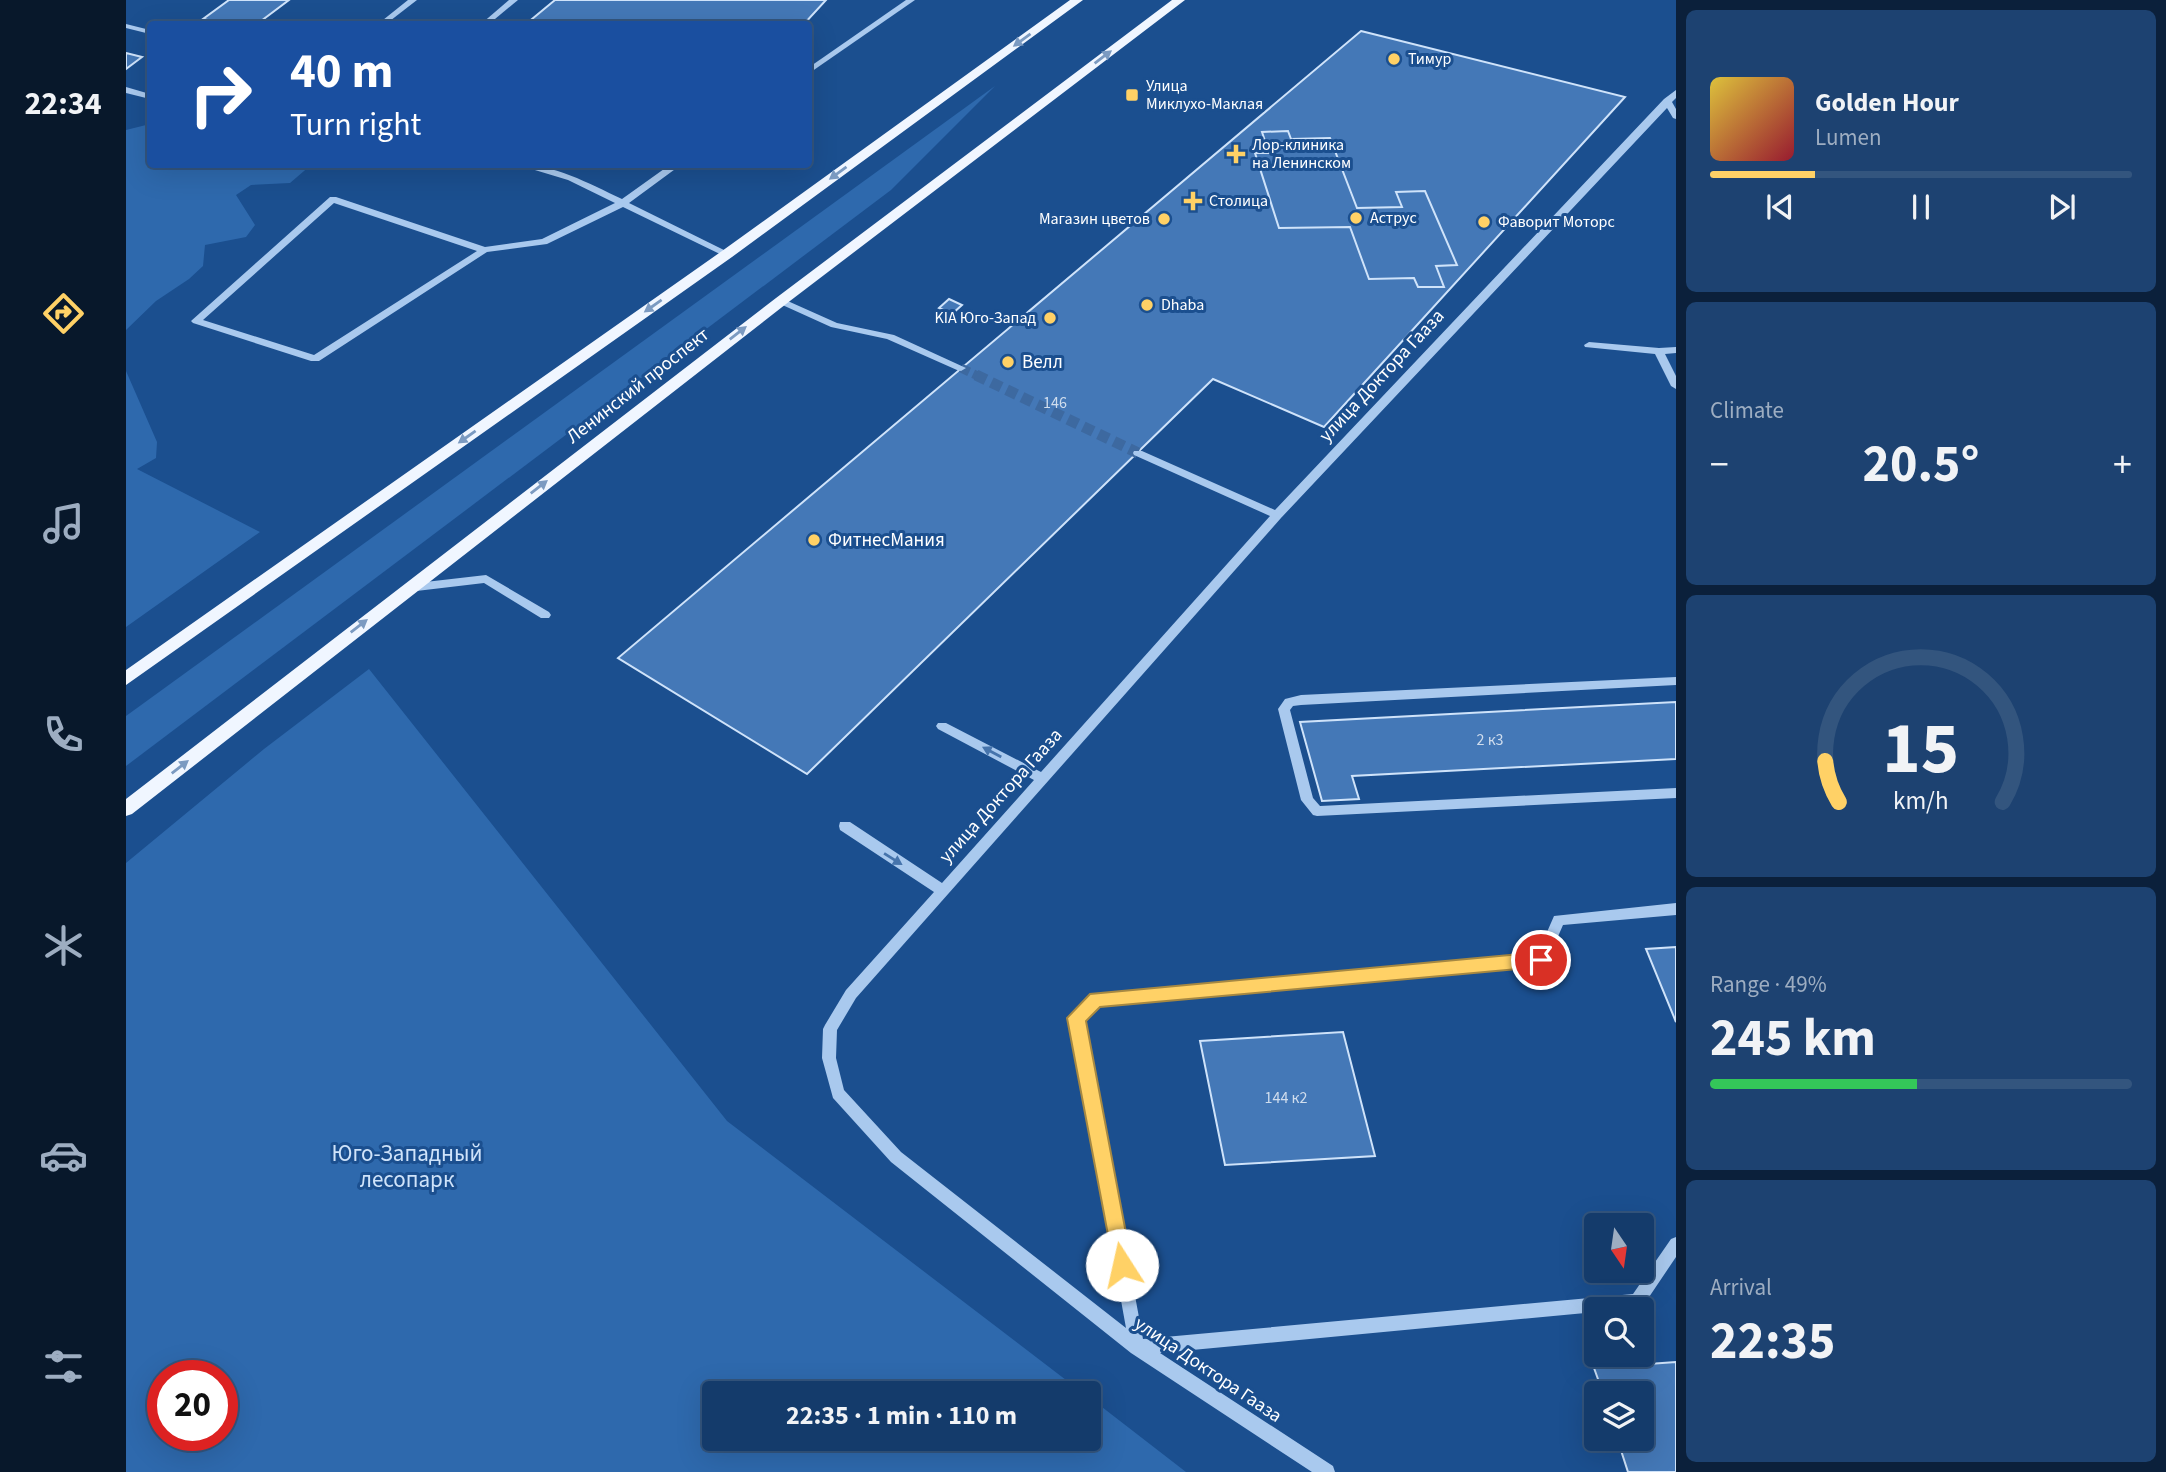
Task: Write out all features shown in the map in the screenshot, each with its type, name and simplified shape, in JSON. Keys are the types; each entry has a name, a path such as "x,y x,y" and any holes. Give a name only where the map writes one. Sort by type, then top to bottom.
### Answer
{"main road":[{"path":"126,679 727,254 1077,0"},
{"name":"Ленинский проспект","path":"126,809 407,588 1179,0"}],"street":[{"path":"812,69 911,0"},
{"path":"126,26 147,31"},
{"path":"126,90 147,96"},
{"path":"1672,97 1676,116"},
{"name":"улица Доктора Гааза","path":"1326,1472 1137,1347 896,1157 838,1093 829,1058 830,1029 851,994 1277,515 1672,97"},
{"path":"534,168 571,178 727,254"},
{"path":"484,250 333,199 196,321 315,359 484,250 544,242 623,203 672,168"},
{"path":"781,301 834,325 890,337 961,368"},
{"path":"1589,345 1676,350"},
{"path":"1659,351 1676,386"},
{"path":"1138,453 1277,515"},
{"path":"407,588 486,579 545,615"},
{"path":"1676,681 1301,700 1289,702 1284,709 1307,800 1317,811 1676,793"},
{"path":"942,726 1042,779"},
{"path":"845,826 942,890"},
{"path":"1676,909 1559,920 1541,960 1096,999 1076,1018 1137,1347 1637,1301 1676,1244"}],"lane":[{"path":"386,21 413,0"},
{"path":"489,21 514,0"}],"green space":[{"path":"995,86 891,190 126,766 126,716"},
{"path":"147,125 147,168 308,168 290,183 251,185 236,195 255,225 246,237 205,245 203,266 156,301 126,330 126,130"},
{"path":"126,371 157,442 156,458 137,469 260,532 126,627"},
{"name":"Юго-Западный лесопарк","path":"369,669 727,1121 1067,1381 702,1381 702,1451 1101,1451 1101,1406 1186,1472 126,1472 126,863 264,749"}],"building":[{"path":"229,0 289,0 261,21 203,19"},
{"path":"555,0 826,0 807,21 530,21"},
{"path":"1361,31 1625,97 1324,427 1213,379 807,774 618,658"},
{"path":"126,53 142,57 126,69"},
{"name":"Аструс","path":"1288,131 1291,139 1330,138 1357,208 1402,207 1396,192 1425,191 1457,265 1436,266 1444,287 1418,287 1414,278 1369,279 1350,227 1279,228 1255,153 1269,153 1262,132"},
{"path":"949,299 962,305 952,314 939,308"},
{"path":"1676,702 1676,759 1352,776 1359,799 1322,801 1300,722"},
{"path":"1676,947 1676,1022 1646,949"},
{"path":"1343,1032 1375,1156 1225,1165 1200,1041"},
{"path":"1676,1362 1676,1472 1628,1472 1621,1451 1654,1451 1654,1381 1599,1381 1594,1368 1654,1367 1654,1364"}],"tunnel":[{"path":"961,368 980,377"},
{"path":"976,375 1138,453"}],"place":[{"name":"Тимур","path":"1394,59"},
{"name":"Улица Миклухо-Маклая","path":"1132,95"},
{"name":"Лор-клиника на Ленинском","path":"1236,154"},
{"name":"Столица","path":"1193,201"},
{"name":"Аструс","path":"1356,218"},
{"name":"Магазин цветов","path":"1164,219"},
{"name":"Фаворит Моторс","path":"1484,222"},
{"name":"Dhaba","path":"1147,305"},
{"name":"KIA Юго-Запад","path":"1050,318"},
{"name":"Велл","path":"1008,362"},
{"name":"ФитнесМания","path":"814,540"}],"route":[{"path":"1122,1265 1076,1018 1096,999 1541,960"}]}
